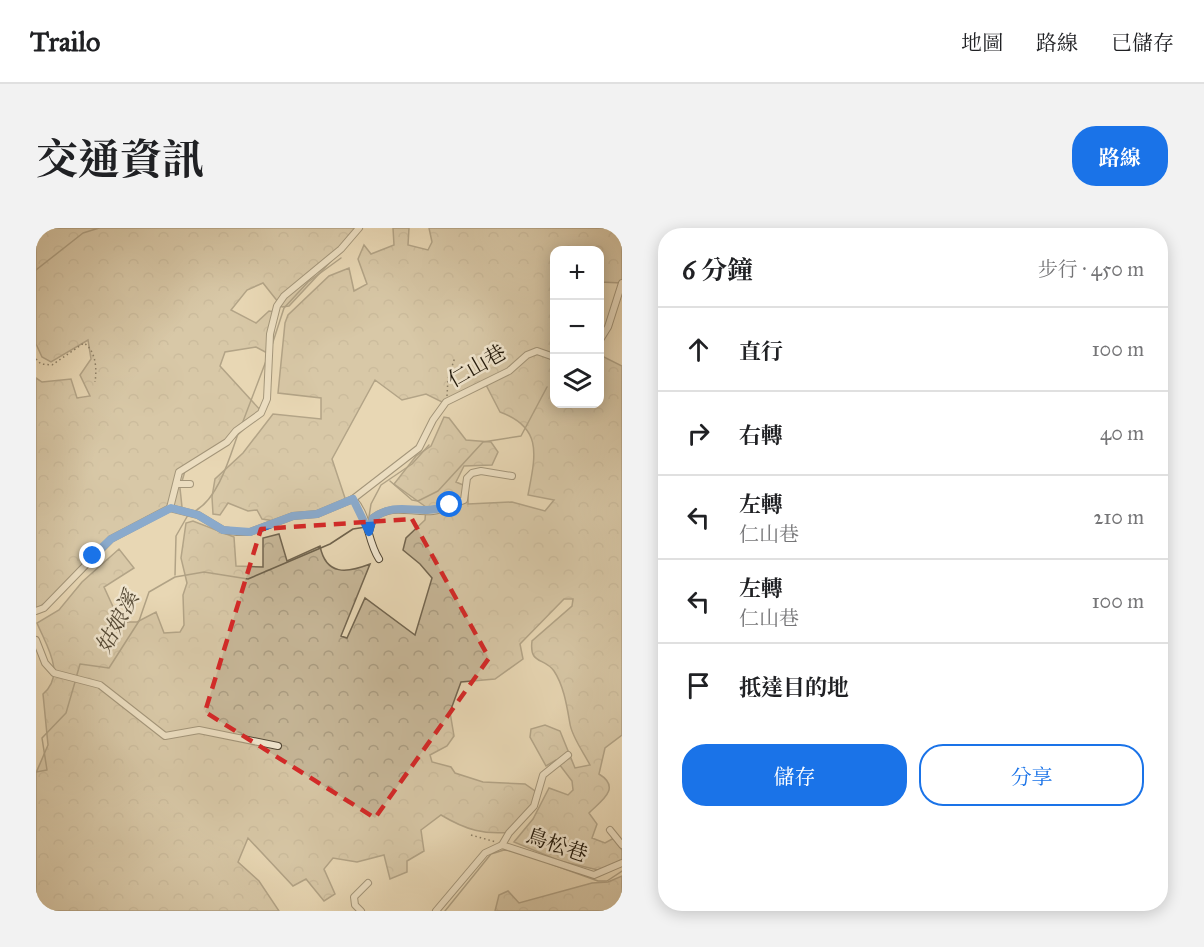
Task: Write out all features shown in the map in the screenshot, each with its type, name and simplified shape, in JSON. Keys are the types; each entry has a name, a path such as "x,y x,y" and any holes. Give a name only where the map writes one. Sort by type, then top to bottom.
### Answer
{"lane":[{"path":"36,611 44,608 111,539 171,508 179,472 227,442 236,431 261,413 267,399 270,334 277,306 284,296 341,249 359,228"},
{"path":"604,334 622,283"},
{"name":"仁山巷","path":"171,508 198,515 223,530 250,532 293,516 317,514 353,499 419,448 433,420 446,402 509,370 527,355 537,351 550,355"},
{"path":"369,532 373,518 391,510 402,507 420,512 437,511 464,500 467,478 472,472 481,471 512,476"},
{"path":"177,484 190,484"},
{"path":"353,499 369,532 371,548 379,559"},
{"path":"36,642 45,663 54,673 100,685 165,736 199,730 278,746"},
{"path":"502,845 509,832 534,806 543,775 568,755"},
{"path":"610,830 622,845"},
{"name":"鳥松巷","path":"436,911 485,853 502,845 594,875 622,863"},
{"path":"361,911 355,905 354,897 368,884"}],"path":[{"path":"36,359 41,364 52,365 84,343 90,348 95,364 94,382"},
{"path":"446,402 448,379 455,357"},
{"path":"471,835 502,845"}],"highlighted area":[{"path":"412,519 489,658 375,818 205,712 261,529"}],"green space":[{"path":"36,228 362,228 289,306 282,307 263,283 247,290 231,310 256,323 269,311 276,312 271,355 256,347 225,352 220,366 262,412 228,444 185,471 180,488 182,507 150,519 115,540 89,560 53,597 36,609 36,378 42,382 71,379 77,398 90,396 80,375 91,359 88,340 51,362 42,357 36,344"},
{"path":"393,228 409,228 408,245 428,250 432,242 429,228 622,228 622,283 604,282 604,246 550,246 550,408 604,408 604,357 622,366 622,735 605,748 599,774 606,779 609,789 604,799 589,813 597,824 592,838 605,843 614,838 622,850 622,862 598,870 560,861 514,842 533,819 549,788 568,795 573,790 572,781 556,760 546,766 530,737 531,729 545,725 560,731 575,768 590,765 571,729 565,697 554,671 535,657 532,649 532,641 572,606 573,599 564,599 520,644 523,659 495,679 461,682 450,712 454,736 447,746 430,755 432,762 451,767 455,773 483,782 525,784 535,791 535,802 512,832 493,833 475,830 441,815 421,830 424,851 407,861 407,872 390,879 384,855 357,862 333,858 324,869 335,894 324,901 306,879 293,886 248,838 238,862 259,881 279,911 36,911 36,773 48,745 43,694 50,686 54,669 37,623 59,610 82,582 119,549 134,568 104,587 120,622 137,622 156,612 164,633 180,632 184,625 183,595 187,583 181,558 186,523 193,521 234,537 236,566 263,567 263,538 279,534 287,561 320,546 327,563 339,570 370,564 341,636 347,638 365,598 415,635 432,578 403,550 406,538 425,520 426,507 394,484 416,456 431,446 444,417 449,418 466,440 491,442 498,452 492,465 464,466 456,482 468,487 468,504 512,502 545,511 554,500 528,495 534,456 530,435 524,426 500,412 485,383 442,402 426,394 402,400 375,380 332,459 346,501 326,511 297,514 281,522 262,519 257,510 248,511 228,503 220,515 213,514 212,497 215,479 243,453 273,414 321,419 321,398 278,393 285,323 288,315 329,276 349,268 354,291 367,284 358,259 364,245 371,254 394,245"},
{"path":"622,876 622,911 495,911 499,895 508,891 519,903 592,883 608,882"}],"waterway":[{"path":"36,270 83,233 99,228"},
{"path":"272,345 284,308 308,282 341,258"},
{"path":"242,424 266,361"},
{"path":"390,481 412,500 418,501 438,491 483,442 521,436 547,387"},
{"path":"195,511 211,497 217,487 239,431"},
{"name":"姑娘溪","path":"368,523 371,504 381,485 412,464 429,445"},
{"path":"175,575 176,536 188,515"},
{"name":"姑娘溪","path":"76,678 80,664 109,668 139,621 149,592 175,577 204,572 248,579 330,544 353,529 366,527"},
{"name":"姑娘溪","path":"36,772 47,770 42,738 66,713 75,682"},
{"path":"445,911 491,854 504,850 512,851"},
{"path":"548,863 598,881 607,881 622,871"}],"route":[{"path":"93,556 111,539 171,508 198,515 223,530 250,532 293,516 317,514 353,499 356,501 369,532 373,518 378,514 402,507 420,512 437,511 450,505"}]}
